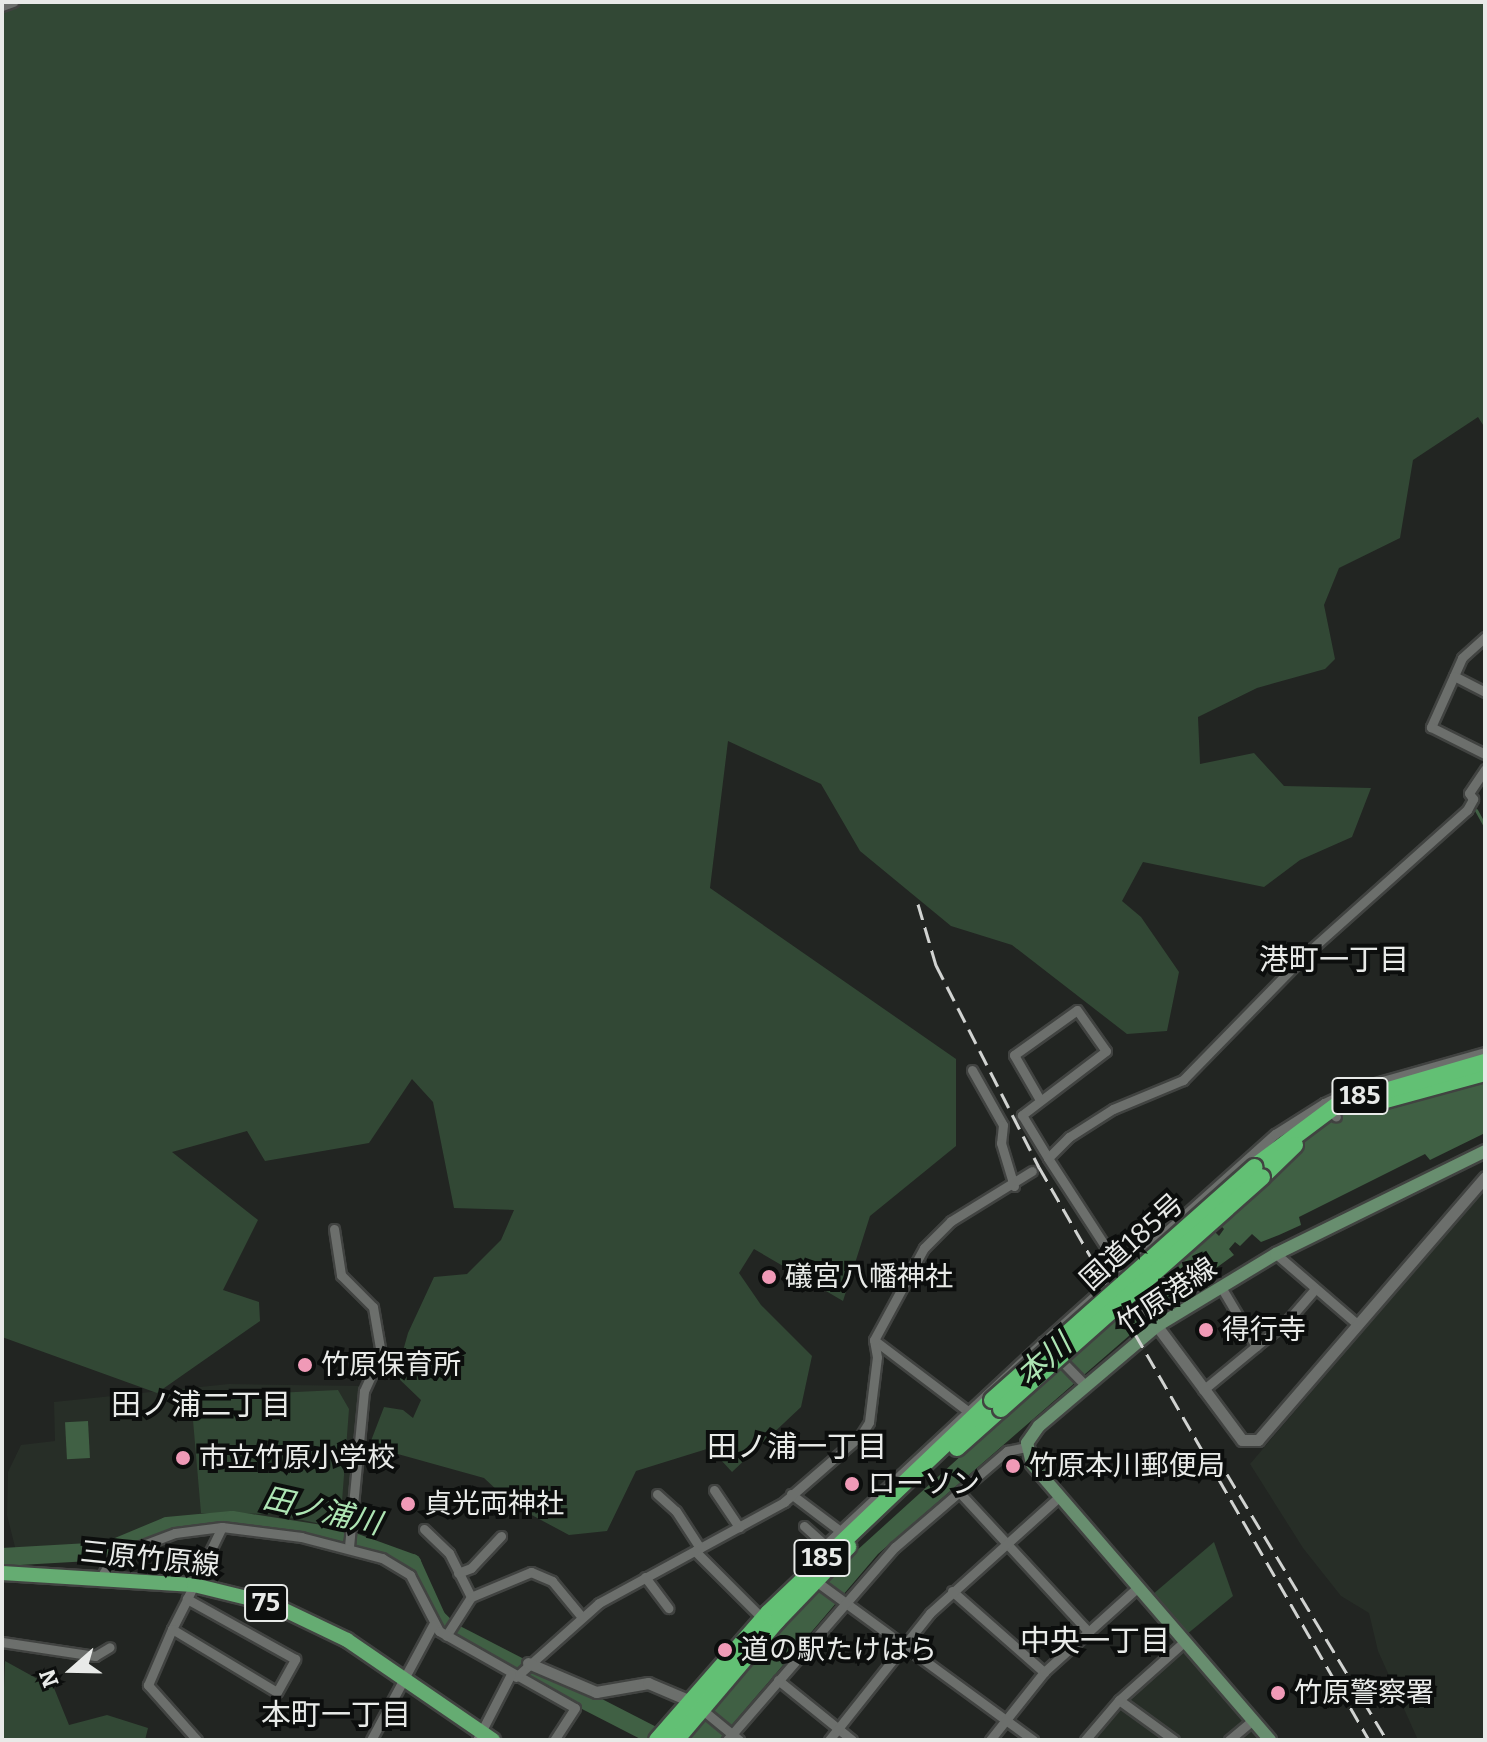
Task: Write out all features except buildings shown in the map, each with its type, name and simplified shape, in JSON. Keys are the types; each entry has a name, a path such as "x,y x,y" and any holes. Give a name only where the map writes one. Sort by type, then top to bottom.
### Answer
{"highway":[{"name":"国道185号","path":"846,1535 996,1404 1289,1137 1329,1109 1382,1089 1485,1062"},
{"name":"国道185号","path":"1329,1109 1485,1073"},
{"name":"国道185号","path":"669,1737 701,1709 846,1535 970,1413 996,1404"},
{"name":"国道185号","path":"701,1709 763,1619 812,1575"}],"main road":[{"name":"竹原港線","path":"1026,1447 1039,1426 1155,1321 1276,1254 1485,1151"},
{"path":"1026,1447 1032,1464 1270,1740"},
{"name":"三原竹原線","path":"2,1573 101,1577 272,1604 347,1640 484,1737"}],"street":[{"path":"2,6 13,2"},
{"path":"1485,637 1470,647 1431,727 1485,754"},
{"path":"1454,676 1485,692"},
{"path":"1048,1158 1069,1137 1113,1109 1183,1080 1307,953 1467,810 1473,799 1469,793 1485,769"},
{"path":"1040,1100 1014,1055 1077,1010 1106,1051 1022,1115 1203,1390 1242,1440 1251,1443 1485,1177"},
{"path":"874,1340 970,1413 1275,1134 1329,1109 1354,1089 1485,1052"},
{"path":"972,1070 1003,1125 1001,1143 1014,1186"},
{"path":"484,1737 520,1671 581,1616 645,1577 739,1527 791,1494 861,1435 869,1422 877,1357 874,1340 933,1235 1014,1186 1032,1171"},
{"path":"334,1229 341,1275 373,1307 381,1354 364,1391 349,1542"},
{"path":"1276,1254 1357,1324"},
{"path":"1221,1287 1256,1346"},
{"path":"1203,1390 1289,1319 1315,1289"},
{"path":"1045,1343 1084,1383"},
{"path":"520,1671 596,1692 648,1683 701,1709 731,1736 840,1602 895,1547 1007,1451 1026,1447"},
{"path":"714,1490 739,1527"},
{"path":"960,1493 1087,1630"},
{"path":"657,1494 676,1511 698,1550 763,1619"},
{"path":"791,1494 846,1535"},
{"path":"829,1740 952,1591 1060,1496"},
{"path":"804,1526 824,1544"},
{"path":"197,1740 148,1685 222,1527"},
{"path":"101,1577 114,1556 175,1533 222,1527 349,1542 405,1569 433,1625 446,1636 520,1671 575,1708 554,1740"},
{"path":"424,1529 449,1553 471,1597"},
{"path":"846,1535 824,1544 812,1575 840,1602 1033,1740"},
{"path":"458,1573 471,1568 501,1536"},
{"path":"446,1636 471,1597 531,1572 552,1581 581,1616"},
{"path":"645,1577 668,1608"},
{"path":"990,1740 1044,1672 1138,1587"},
{"path":"952,1591 1044,1672"},
{"path":"172,1629 277,1692 295,1659 190,1592"},
{"path":"371,1740 402,1677 433,1625"},
{"path":"1085,1740 1119,1700 1185,1641"},
{"path":"2,1642 95,1656 110,1647"},
{"path":"778,1680 852,1740"},
{"path":"1119,1700 1174,1740"},
{"path":"1229,1740 1253,1720"}],"shaded area":[{"path":"20,2 1485,2 1485,428 1478,417 1413,460 1400,538 1339,568 1324,605 1335,659 1325,669 1257,688 1198,717 1200,764 1254,753 1284,786 1371,788 1352,837 1300,860 1264,887 1143,862 1122,901 1141,917 1179,972 1167,1031 1127,1034 1012,945 951,926 860,851 821,784 728,741 710,888 956,1059 956,1146 870,1216 843,1301 754,1249 739,1273 761,1305 812,1356 801,1407 732,1472 710,1448 636,1471 607,1531 569,1535 513,1505 484,1478 369,1446 384,1407 403,1410 413,1418 421,1400 396,1376 408,1333 434,1277 467,1274 501,1240 514,1210 454,1208 433,1102 412,1079 369,1143 265,1161 247,1131 172,1152 258,1220 223,1290 259,1302 260,1321 157,1393 2,1337 2,14"},
{"path":"1485,1056 1485,1133 1430,1160 1425,1154 1299,1217 1301,1225 1279,1235 1261,1242 1252,1234 1240,1246 1235,1242 1229,1249 1234,1255 1161,1308 878,1554 719,1740 686,1740 754,1658 854,1553 1006,1415 1195,1212 1219,1236 1224,1229 1201,1205 1307,1116"},
{"path":"1485,1189 1485,1740 1418,1740 1378,1651 1369,1613 1341,1596 1303,1548 1250,1464"},
{"name":"市立竹原小学校","path":"229,1384 362,1386 345,1535 267,1519 218,1516 163,1524 98,1548 17,1555 7,1515 8,1472 21,1445 55,1441 54,1402"},
{"path":"338,1390 349,1409 340,1528 274,1514 201,1513 191,1397"},
{"path":"88,1421 90,1458 67,1459 65,1422"},
{"path":"1214,1542 1233,1596 1186,1635 1152,1595"},
{"path":"1180,1649 1260,1740 1088,1740 1119,1704"},
{"path":"5,1661 54,1688 69,1725 107,1715 148,1728 145,1740 2,1740"}],"waterway":[{"path":"1476,810 1485,826"},
{"name":"田ノ浦川","path":"2,1557 107,1551 167,1526 232,1520 340,1537 412,1563 437,1618 450,1631 662,1740"}],"railway":[{"path":"918,904 936,965 1039,1167 1369,1740"},
{"path":"1227,1474 1387,1740"}],"place":[{"name":"礒宮八幡神社","path":"769,1277"},
{"name":"得行寺","path":"1206,1330"},
{"name":"竹原保育所","path":"305,1365"},
{"name":"市立竹原小学校","path":"183,1458"},
{"name":"竹原本川郵便局","path":"1013,1466"},
{"name":"ローソン","path":"852,1484"},
{"name":"貞光両神社","path":"408,1504"},
{"name":"道の駅たけはら","path":"725,1650"},
{"name":"竹原警察署","path":"1278,1693"}],"district":[{"name":"港町一丁目","path":"1334,960"},
{"name":"田ノ浦二丁目","path":"201,1405"},
{"name":"田ノ浦一丁目","path":"797,1447"},
{"name":"中央一丁目","path":"1095,1641"},
{"name":"本町一丁目","path":"336,1715"}],"water label":[{"name":"本川","path":"1044,1360"}]}
